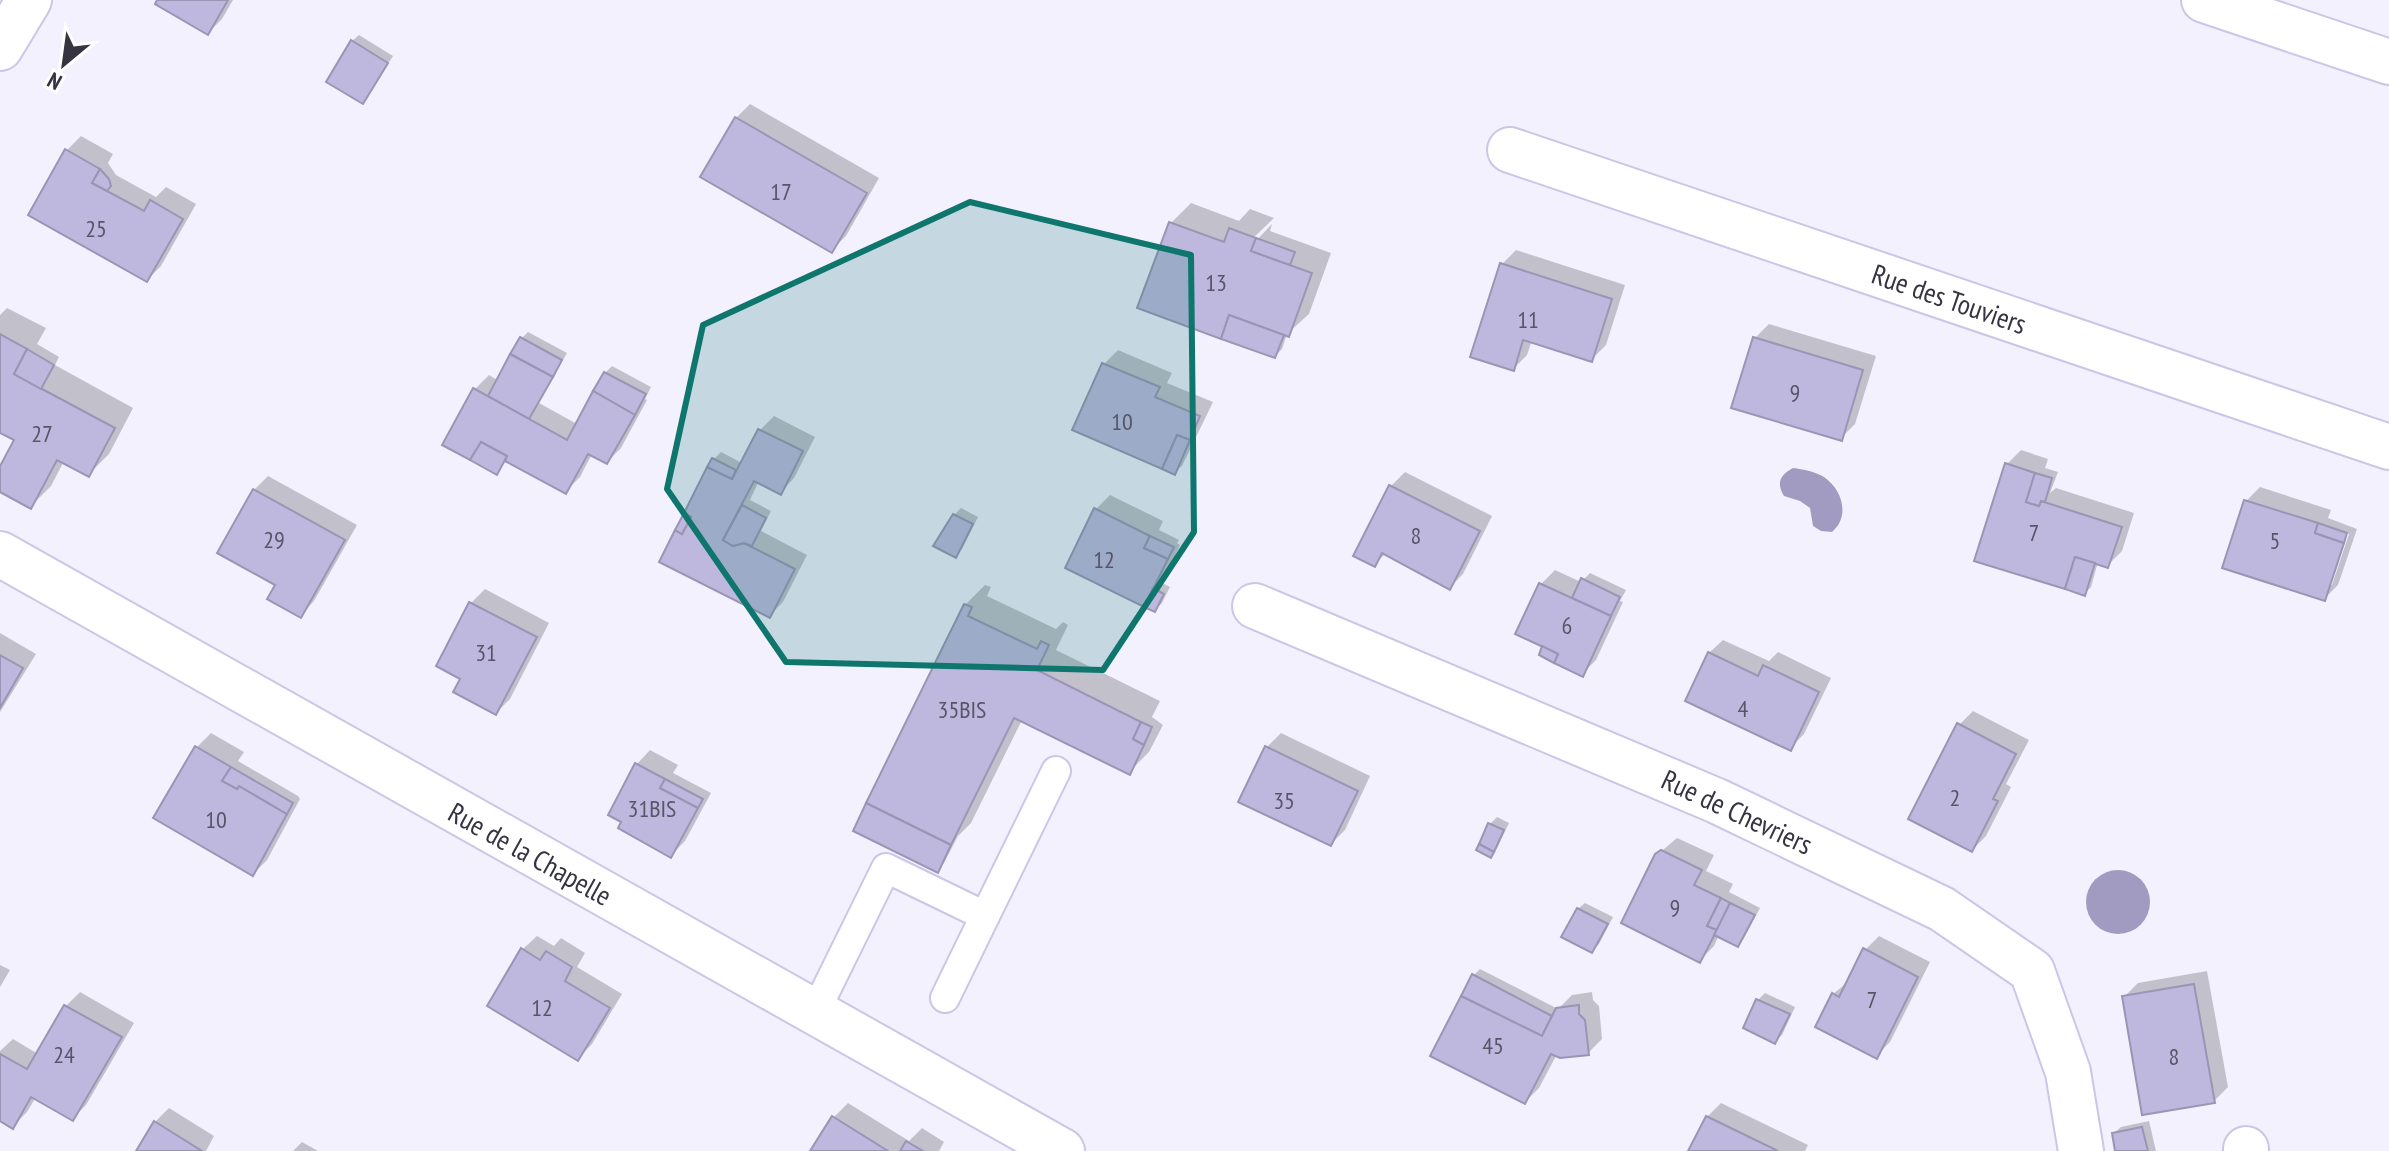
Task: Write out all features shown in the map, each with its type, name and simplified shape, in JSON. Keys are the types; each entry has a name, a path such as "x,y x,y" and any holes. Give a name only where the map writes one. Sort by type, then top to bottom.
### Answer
{"street":[{"path":"0,48 29,0"},
{"path":"2204,0 2389,62"},
{"name":"Rue des Touviers","path":"1510,150 2389,447"},
{"name":"Rue de la Chapelle","path":"0,554 1062,1151"},
{"name":"Rue de Chevriers","path":"1255,606 1717,801 1942,909 2032,971 2068,1072 2081,1151"}],"lane":[{"path":"945,998 1056,771"},
{"path":"814,1014 886,868 985,916"}],"highlighted area":[{"path":"970,202 1191,255 1194,532 1103,670 786,662 667,489 703,325"}],"shaded area":[{"path":"1793,468 1821,475 1836,489 1842,511 1838,526 1832,532 1813,526 1810,508 1784,496 1781,480"},
{"path":"2112,870 2124,870 2141,879 2148,890 2148,914 2141,925 2124,934 2112,934 2100,929 2091,920 2086,908 2086,896 2091,884 2100,875"}],"building":[{"path":"157,0 228,0 208,35 155,4"},
{"path":"351,40 388,63 363,104 326,82"},
{"path":"735,117 867,193 832,253 700,177"},
{"path":"65,149 100,169 92,183 144,211 150,200 183,219 147,282 28,215"},
{"path":"100,169 109,179 111,186 107,191 92,183"},
{"path":"1169,222 1224,242 1229,228 1256,238 1251,251 1312,273 1289,337 1229,315 1221,339 1137,308"},
{"path":"1256,238 1295,252 1290,265 1251,251"},
{"path":"1500,263 1612,299 1592,362 1523,340 1514,371 1470,357"},
{"path":"1229,315 1284,335 1275,358 1221,339"},
{"path":"0,334 27,349 14,374 115,428 89,477 57,460 31,509 0,492 0,466 14,440 0,433"},
{"path":"520,337 562,360 553,377 510,354"},
{"path":"1753,337 1863,370 1842,441 1731,408"},
{"path":"27,349 54,365 41,389 14,374"},
{"path":"510,354 553,377 529,419 488,396"},
{"path":"1102,363 1160,387 1155,397 1200,416 1190,440 1177,435 1162,469 1072,430"},
{"path":"604,372 646,394 635,415 593,391"},
{"path":"473,388 567,440 593,391 635,415 607,464 588,454 566,494 505,461 507,456 481,442 470,460 442,445"},
{"path":"758,429 803,451 781,495 754,481 723,540 733,546 744,543 795,569 770,618 659,562 675,530 682,534 691,517 684,513 707,467 732,479"},
{"path":"1177,435 1190,440 1175,475 1162,469"},
{"path":"481,442 507,456 497,475 470,460"},
{"path":"712,458 736,470 732,479 707,467"},
{"path":"2005,463 2035,473 2026,502 2039,506 2041,501 2122,527 2108,568 2075,557 2065,589 1974,561"},
{"path":"2035,473 2052,478 2045,502 2041,501 2039,506 2026,502"},
{"path":"1389,485 1480,531 1450,590 1382,553 1375,567 1353,556"},
{"path":"253,489 345,540 301,618 267,599 275,585 217,553"},
{"path":"2244,500 2318,523 2315,533 2344,543 2325,601 2222,568"},
{"path":"742,505 766,518 752,546 744,543 733,546 723,540"},
{"path":"1094,508 1150,536 1144,548 1168,559 1144,607 1065,568"},
{"path":"684,513 691,517 682,534 675,530"},
{"path":"953,514 973,524 956,558 933,546"},
{"path":"2318,523 2347,533 2344,543 2315,533"},
{"path":"1150,536 1174,547 1168,559 1144,548"},
{"path":"2075,557 2095,563 2085,596 2065,589"},
{"path":"1581,578 1620,597 1611,616 1572,598"},
{"path":"1539,583 1611,616 1583,677 1554,663 1558,654 1515,634"},
{"path":"1153,588 1164,594 1155,612 1144,607"},
{"path":"469,602 537,637 496,715 453,692 460,679 436,666"},
{"path":"964,604 972,607 968,616 1037,649 1041,641 1049,645 1037,670 1141,722 1133,739 1144,745 1130,775 1014,718 951,845 866,803"},
{"path":"1542,646 1558,654 1554,663 1539,655"},
{"path":"1708,652 1758,676 1763,665 1819,692 1791,751 1685,701"},
{"path":"0,655 23,668 0,708"},
{"path":"1141,722 1152,727 1144,745 1133,739"},
{"path":"1957,723 2016,754 1993,799 1998,801 1972,852 1908,819"},
{"path":"195,746 231,767 222,781 237,789 239,786 287,814 253,876 153,818"},
{"path":"1265,746 1358,791 1331,846 1238,802"},
{"path":"635,763 665,779 660,788 698,808 671,858 618,828 621,822 608,815"},
{"path":"231,767 293,803 287,814 239,786 237,789 222,781"},
{"path":"665,779 703,799 698,808 660,788"},
{"path":"866,803 951,845 938,873 853,831"},
{"path":"1488,823 1504,830 1494,852 1479,844"},
{"path":"1479,844 1494,852 1491,858 1476,850"},
{"path":"1661,850 1702,870 1694,885 1721,898 1707,926 1717,930 1700,963 1621,923 1655,854"},
{"path":"1721,898 1730,903 1717,930 1707,926"},
{"path":"1730,903 1755,915 1738,947 1714,935"},
{"path":"1577,908 1608,924 1592,953 1561,937"},
{"path":"521,948 540,960 546,951 572,967 565,981 610,1008 578,1061 487,1006"},
{"path":"1863,948 1918,977 1877,1059 1815,1027 1832,993 1839,997"},
{"path":"1472,974 1552,1016 1542,1036 1461,996"},
{"path":"2194,984 2215,1103 2142,1115 2122,996"},
{"path":"1461,996 1542,1036 1556,1008 1579,1005 1579,1014 1585,1020 1589,1055 1560,1058 1551,1054 1525,1104 1430,1056"},
{"path":"1756,999 1790,1014 1775,1044 1743,1028"},
{"path":"64,1005 122,1037 73,1121 31,1097 13,1129 0,1121 0,1054 27,1069"},
{"path":"832,1116 888,1151 810,1151"},
{"path":"1706,1116 1778,1151 1688,1151"},
{"path":"154,1121 202,1151 136,1151"},
{"path":"2142,1127 2148,1151 2115,1151 2112,1133"},
{"path":"906,1141 923,1151 900,1151"}]}
